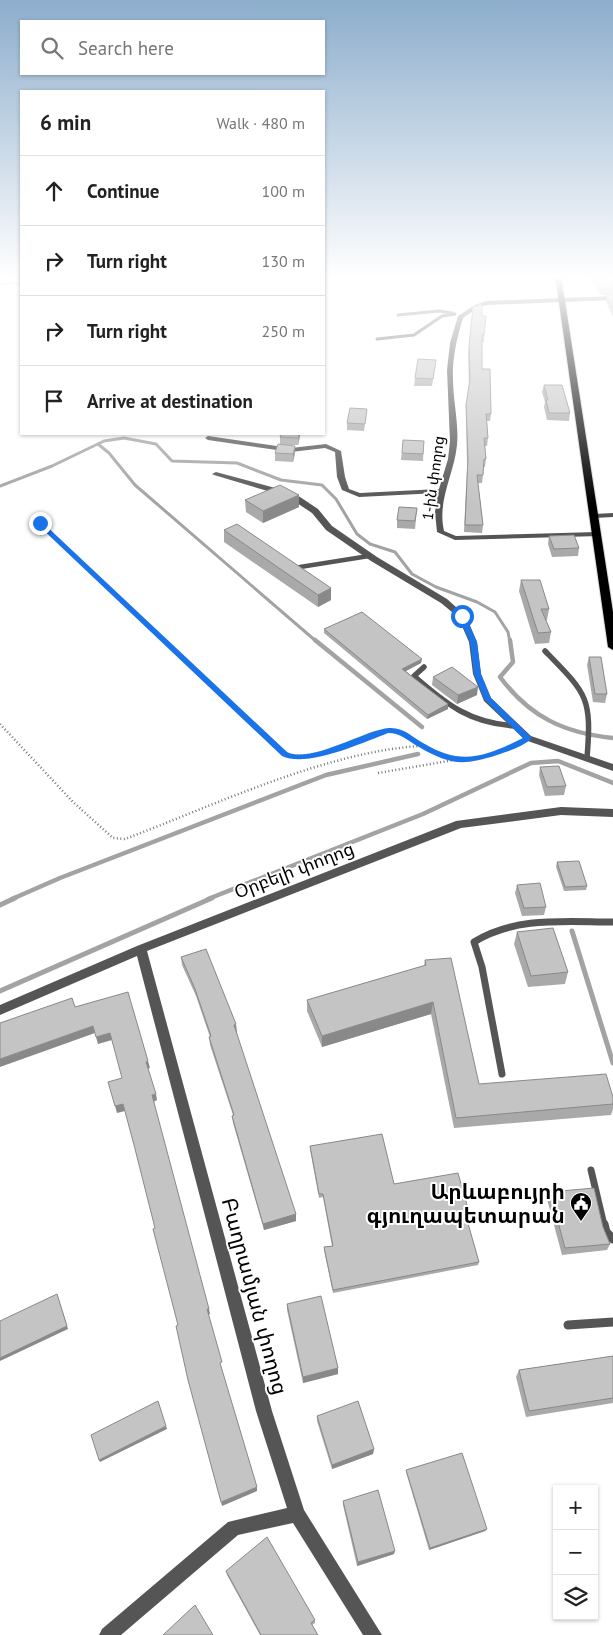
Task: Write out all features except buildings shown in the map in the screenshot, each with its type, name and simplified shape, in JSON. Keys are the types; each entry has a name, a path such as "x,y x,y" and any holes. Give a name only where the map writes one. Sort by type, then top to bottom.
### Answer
{"main road":[{"path":"570,351 613,647"}],"street":[{"name":"1-ին փողոց","path":"452,351 449,374 453,412 453,448 440,506 439,527 441,532 456,538 597,534"},
{"path":"208,438 291,450 326,446 338,451 341,477 346,490 358,495 444,491"},
{"path":"216,474 291,495 315,511 329,528 369,556 444,601 462,616 473,642 477,674 487,699 528,738 613,768"},
{"path":"594,516 613,515"},
{"name":"Օրբելի փողոց","path":"0,1010 141,949 460,824 561,811 613,813"},
{"name":"Բաղրամյան փողոց","path":"141,949 264,1412 297,1514 373,1635"},
{"path":"108,1635 234,1528 297,1514"}],"lane":[{"path":"300,567 369,556"},
{"path":"545,651 583,696 589,710 590,725 587,758"},
{"path":"424,667 414,676 458,713 492,724 515,726"},
{"path":"502,1074 482,967 474,942 484,933 520,926 613,922"},
{"path":"591,1170 606,1232 613,1239"},
{"path":"568,1325 613,1322"}],"path":[{"path":"40,523 284,754 292,758 306,756 387,731 399,731 422,746 454,760"},
{"path":"0,724 73,802 113,838 125,839 267,784 335,762 401,746 422,746"},
{"path":"378,773 454,760 476,759 508,749 528,738"}],"waterway":[{"path":"0,486 52,466 104,441 124,438 156,444 172,461 237,463 281,480 322,485 336,499 357,534 370,544 395,552 412,574 436,587 477,602 495,612 508,632 510,642"},
{"path":"98,444 109,453 135,485 317,642"},
{"path":"315,640 422,727"},
{"path":"510,640 513,662 500,677 523,703 549,721 564,727 595,736 613,738"},
{"path":"12,899 60,878 326,775 418,754"},
{"path":"208,899 423,814 531,763 558,761 613,783"},
{"path":"0,905 15,898"},
{"path":"0,991 212,898"},
{"path":"572,931 613,1063"}],"place":[{"name":"Արևաբույրի գյուղապետարան","path":"581,1222"}],"route":[{"path":"40,523 284,754 292,758 353,743 387,731 399,731 422,746 454,760 476,759 508,749 528,738 487,699 477,674 473,642 462,616"}]}
